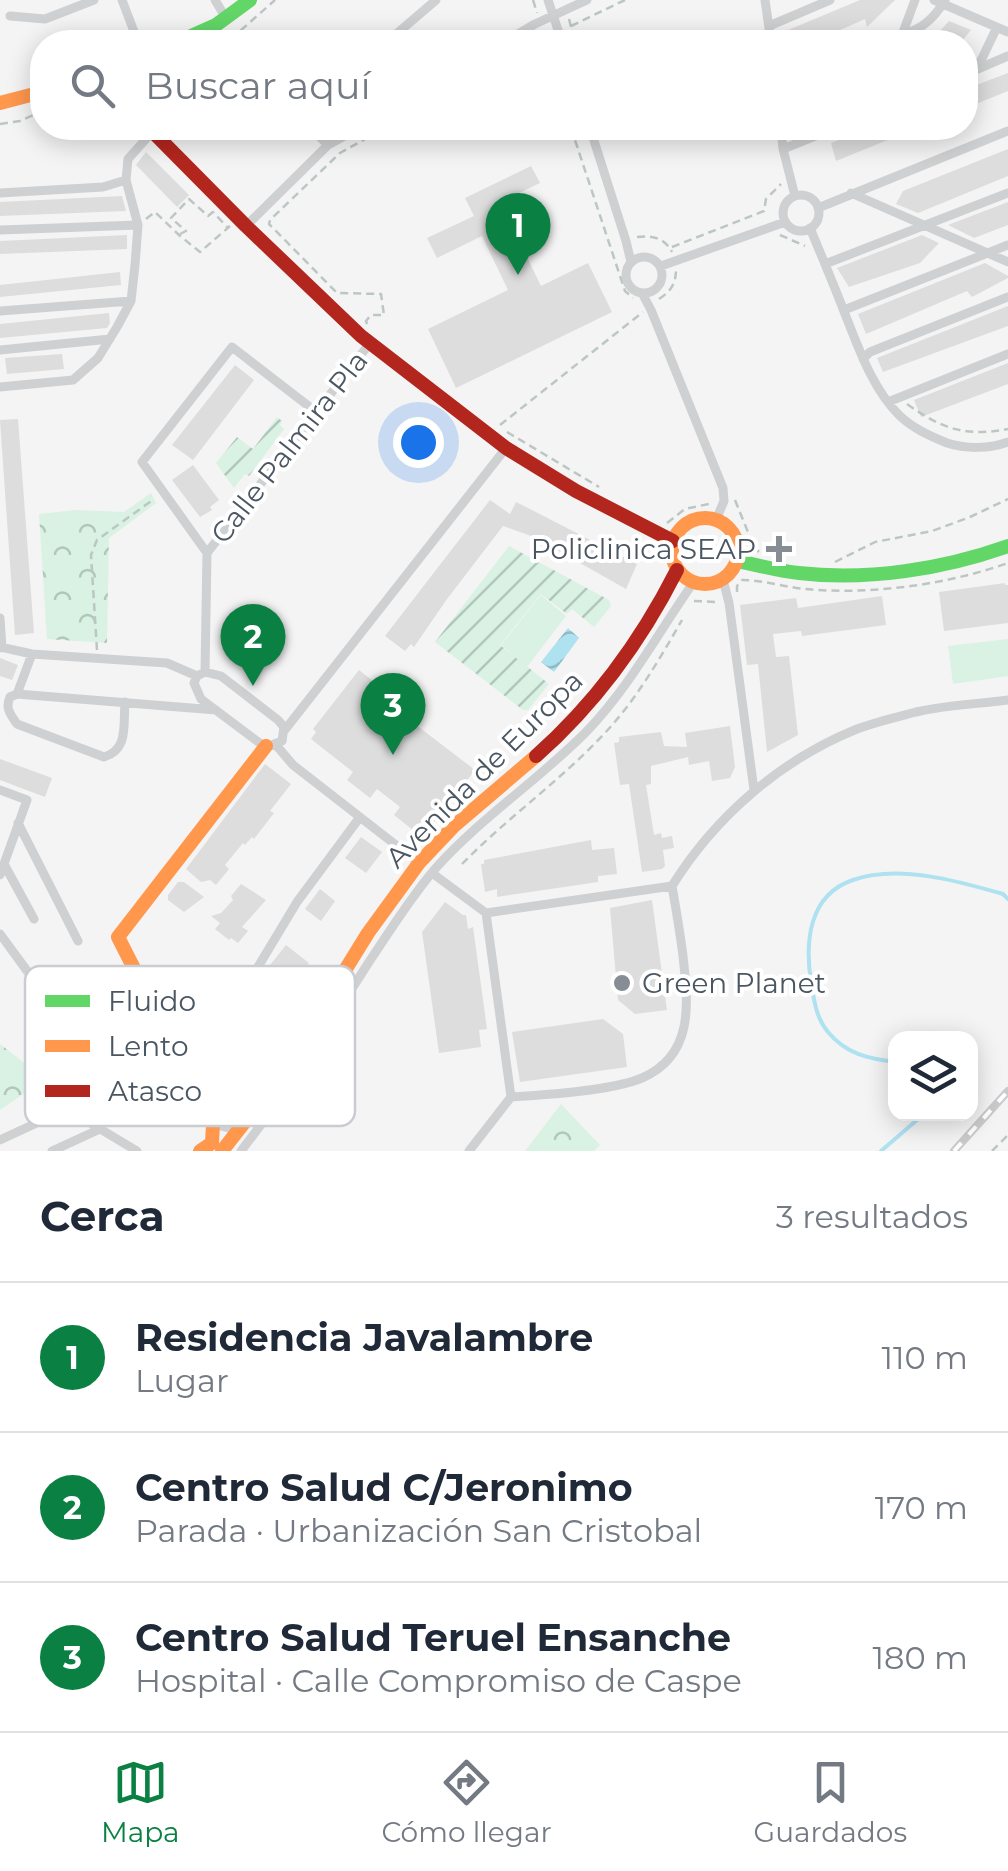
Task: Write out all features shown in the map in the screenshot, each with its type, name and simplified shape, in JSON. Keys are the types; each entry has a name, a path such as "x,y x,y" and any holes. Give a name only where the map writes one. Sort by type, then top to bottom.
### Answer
{"street":[{"path":"10,16 45,18 94,0"},
{"path":"122,0 133,30"},
{"path":"214,0 226,20"},
{"path":"210,30 250,0"},
{"path":"402,30 436,0"},
{"path":"548,0 557,30"},
{"path":"526,30 587,0"},
{"path":"765,0 770,30"},
{"path":"769,26 830,0"},
{"path":"904,30 915,0"},
{"path":"913,30 933,19 940,1 1008,32"},
{"path":"978,65 997,28"},
{"path":"978,68 1008,57"},
{"path":"0,103 30,95"},
{"path":"818,208 1008,131"},
{"path":"0,387 73,380 98,358 110,340 131,300 138,224 126,180 128,159 143,140"},
{"path":"161,140 238,224 506,448 576,491 673,541"},
{"path":"323,140 328,145"},
{"path":"238,224 337,140"},
{"path":"594,140 631,262"},
{"path":"782,140 796,196"},
{"path":"783,149 805,140"},
{"path":"0,193 104,187 126,180"},
{"path":"826,264 1008,193"},
{"path":"851,194 1008,262"},
{"path":"796,196 812,199 818,208 817,219 805,230 794,230 785,222 784,207 796,196"},
{"path":"661,266 785,222"},
{"path":"0,230 138,224"},
{"path":"810,228 864,359 888,402 915,428 957,446 973,448 1008,442"},
{"path":"844,310 1008,246"},
{"path":"641,256 653,258 661,266 662,278 657,288 648,292 632,288 626,278 631,262 641,256"},
{"path":"642,292 647,312 724,488 724,501 716,520"},
{"path":"864,359 870,352 1008,298"},
{"path":"0,311 131,300"},
{"name":"Calle Palmira Pla","path":"201,674 207,553 369,335"},
{"path":"0,350 110,340"},
{"path":"207,553 142,462 232,346 315,411"},
{"path":"888,402 1008,354"},
{"path":"133,966 118,937 271,745 282,741 284,730 506,448"},
{"path":"695,519 716,520 737,541 737,561 723,580 714,584 693,583 677,570 671,551 673,541 695,519"},
{"path":"737,561 803,574 868,574 934,566 1008,546"},
{"name":"Avenida de Europa","path":"349,966 419,863 594,700 650,620 677,570"},
{"path":"723,580 754,790"},
{"name":"Avenida de Europa","path":"355,985 432,872 609,708 693,583"},
{"path":"0,618 1,647 32,654 168,663 221,676 278,720 284,730"},
{"path":"32,654 9,694 9,713 17,724 104,757 121,746 125,702"},
{"path":"201,674 194,683 202,699 255,740 271,745 419,863"},
{"path":"9,694 216,710"},
{"path":"432,872 486,912 672,886 713,831 754,790 809,754 857,729 920,711 1008,700"},
{"path":"0,790 27,800 0,875"},
{"path":"258,966 297,902 360,817"},
{"path":"18,823 78,941"},
{"path":"0,836 11,844"},
{"path":"4,864 34,918"},
{"path":"511,1096 620,1085 647,1076 670,1056 685,1028 688,1008 672,886"},
{"path":"469,1151 511,1096 486,912"},
{"path":"0,934 25,968"},
{"path":"0,1140 30,1126"},
{"path":"95,1126 137,1151"},
{"path":"200,1151 212,1143 213,1126"},
{"name":"Avenida de Europa","path":"222,1151 242,1126"},
{"name":"Avenida de Europa","path":"241,1151 260,1126"},
{"path":"52,1151 100,1129"}],"path":[{"path":"242,30 275,0"},
{"path":"572,30 571,26 626,0"},
{"path":"0,124 30,117"},
{"path":"362,140 340,152 269,224 337,293 381,294 384,315 370,316 366,321 369,335"},
{"path":"575,140 625,291 647,312"},
{"path":"671,248 764,211 772,190 792,182"},
{"path":"138,224 156,212 178,235 200,252 238,224 212,212 208,216 189,199 171,218 186,231 178,235"},
{"path":"777,233 806,246"},
{"path":"599,488 499,426 647,312 660,307 657,300 670,292 675,283 676,261 671,248 662,240 636,237"},
{"path":"905,402 941,426 958,431 986,433 1008,429"},
{"path":"98,658 91,554 97,540 164,493"},
{"path":"666,524 686,509 712,504 716,496"},
{"path":"833,562 875,542 932,531 1008,499"},
{"path":"735,502 760,554"},
{"path":"693,601 739,602 737,586 742,580 808,590 867,590 926,583 1008,564"},
{"path":"462,864 607,731 634,698 684,616"},
{"path":"992,1151 1008,1135"}],"green space":[{"path":"277,417 284,429 249,476 245,474 234,488 216,463 237,437 253,449"},
{"path":"151,493 156,503 109,538 107,643 47,639 39,514 76,510 124,512"},
{"path":"509,546 609,600 611,606 594,627 572,609 567,614 541,594 500,645 549,684 528,710 435,642"},
{"path":"541,595 566,616 527,667 501,645"},
{"path":"1008,639 1008,676 953,684 948,646"},
{"path":"0,1044 25,1063 25,1093 0,1110"},
{"path":"561,1104 600,1145 594,1151 525,1151"}],"water":[{"path":"568,628 579,638 554,672 541,662"}],"building":[{"path":"860,0 895,0 867,27 865,19 840,30 788,30"},
{"path":"949,21 971,30 941,30"},
{"path":"1008,73 1008,91 978,103 978,84"},
{"path":"839,140 888,140 836,161 831,143"},
{"path":"1008,149 1008,176 918,213 896,204 903,191"},
{"path":"146,152 189,195 177,207 136,165"},
{"path":"531,166 540,183 500,202 541,286 588,263 612,312 456,388 428,329 508,290 482,236 437,258 427,238 474,216 465,198"},
{"path":"122,196 126,211 0,216 0,202"},
{"path":"1008,202 1008,225 974,238 948,225"},
{"path":"127,235 127,249 0,254 0,241"},
{"path":"922,235 939,243 920,263 849,287 837,268"},
{"path":"985,263 1008,278 972,297 967,291 866,334 858,314"},
{"path":"120,272 121,285 0,297 0,285"},
{"path":"1008,306 1008,326 883,372 877,358"},
{"path":"109,313 107,328 0,338 0,324"},
{"path":"62,354 64,369 7,374 5,358"},
{"path":"1008,363 1008,384 921,417 914,400"},
{"path":"235,365 254,380 193,460 172,445"},
{"path":"18,419 34,633 15,635 0,420"},
{"path":"193,465 219,500 200,517 172,480"},
{"path":"490,500 510,514 516,502 637,564 626,589 534,537 503,526 414,647 411,644 405,651 385,636"},
{"path":"1005,583 1008,623 944,631 939,592"},
{"path":"882,596 886,625 802,636 801,631 773,634 776,657 789,656 798,735 767,752 758,664 747,665 740,605 796,598 798,608"},
{"path":"0,658 18,665 12,680 0,676"},
{"path":"359,670 378,685 373,692 475,770 430,828 425,824 418,834 394,815 400,807 377,789 370,798 347,780 353,772 311,739 316,732 313,729"},
{"path":"730,726 735,767 730,778 712,781 709,761 689,765 688,757 651,766 651,784 646,785 654,835 672,836 674,848 663,850 662,869 642,872 629,784 620,785 614,743 619,742 619,737 661,732 664,746 687,747 685,733"},
{"path":"0,759 52,778 45,797 0,780"},
{"path":"265,764 291,784 254,839 243,843 225,865 229,869 216,885 210,880 201,882 186,869"},
{"path":"361,837 382,852 366,873 345,858"},
{"path":"591,840 592,850 614,848 617,874 598,876 598,882 497,897 497,889 485,892 481,864 484,860"},
{"path":"178,882 204,897 184,912 168,900"},
{"path":"241,884 266,900 242,927 248,931 238,943 215,929 220,923 211,916 221,913"},
{"path":"320,889 335,901 321,921 305,909"},
{"path":"652,900 667,1010 635,1014 618,1000 610,908"},
{"path":"445,902 466,915 468,929 473,927 487,1029 479,1030 481,1047 439,1053 422,932"},
{"path":"286,945 309,963 307,966 270,965"},
{"path":"603,1019 623,1034 627,1067 520,1082 512,1032"}],"waterway":[{"path":"888,1061 850,1050 821,1021 809,967 810,937 818,909 838,887 871,875 889,874 948,880 1003,894 1008,899"},
{"path":"881,1151 916,1121"}],"railway":[{"path":"954,1151 1008,1091"}],"traffic: fast":[{"path":"205,30 250,0"},
{"path":"737,561 799,573 878,574 932,567 1008,546"}],"traffic: slow":[{"path":"0,103 30,95"},
{"path":"705,518 729,527 738,551 729,575 705,584 681,575 672,551 681,527 705,518"},
{"path":"133,966 118,937 266,746"},
{"path":"348,966 419,863 454,826 536,756"},
{"path":"200,1151 212,1143 213,1126"},
{"path":"222,1151 242,1126"}],"traffic: jam":[{"path":"161,140 361,336 506,448 576,491 673,541"},
{"path":"536,756 616,670 677,570"}],"place":[{"name":"Residencia Javalambre","path":"518,275"},
{"name":"Policlinica SEAP","path":"779,549"},
{"name":"Centro Salud C/Jeronimo","path":"253,686"},
{"name":"Centro Salud Teruel Ensanche","path":"393,755"},
{"name":"Green Planet","path":"622,983"}]}
